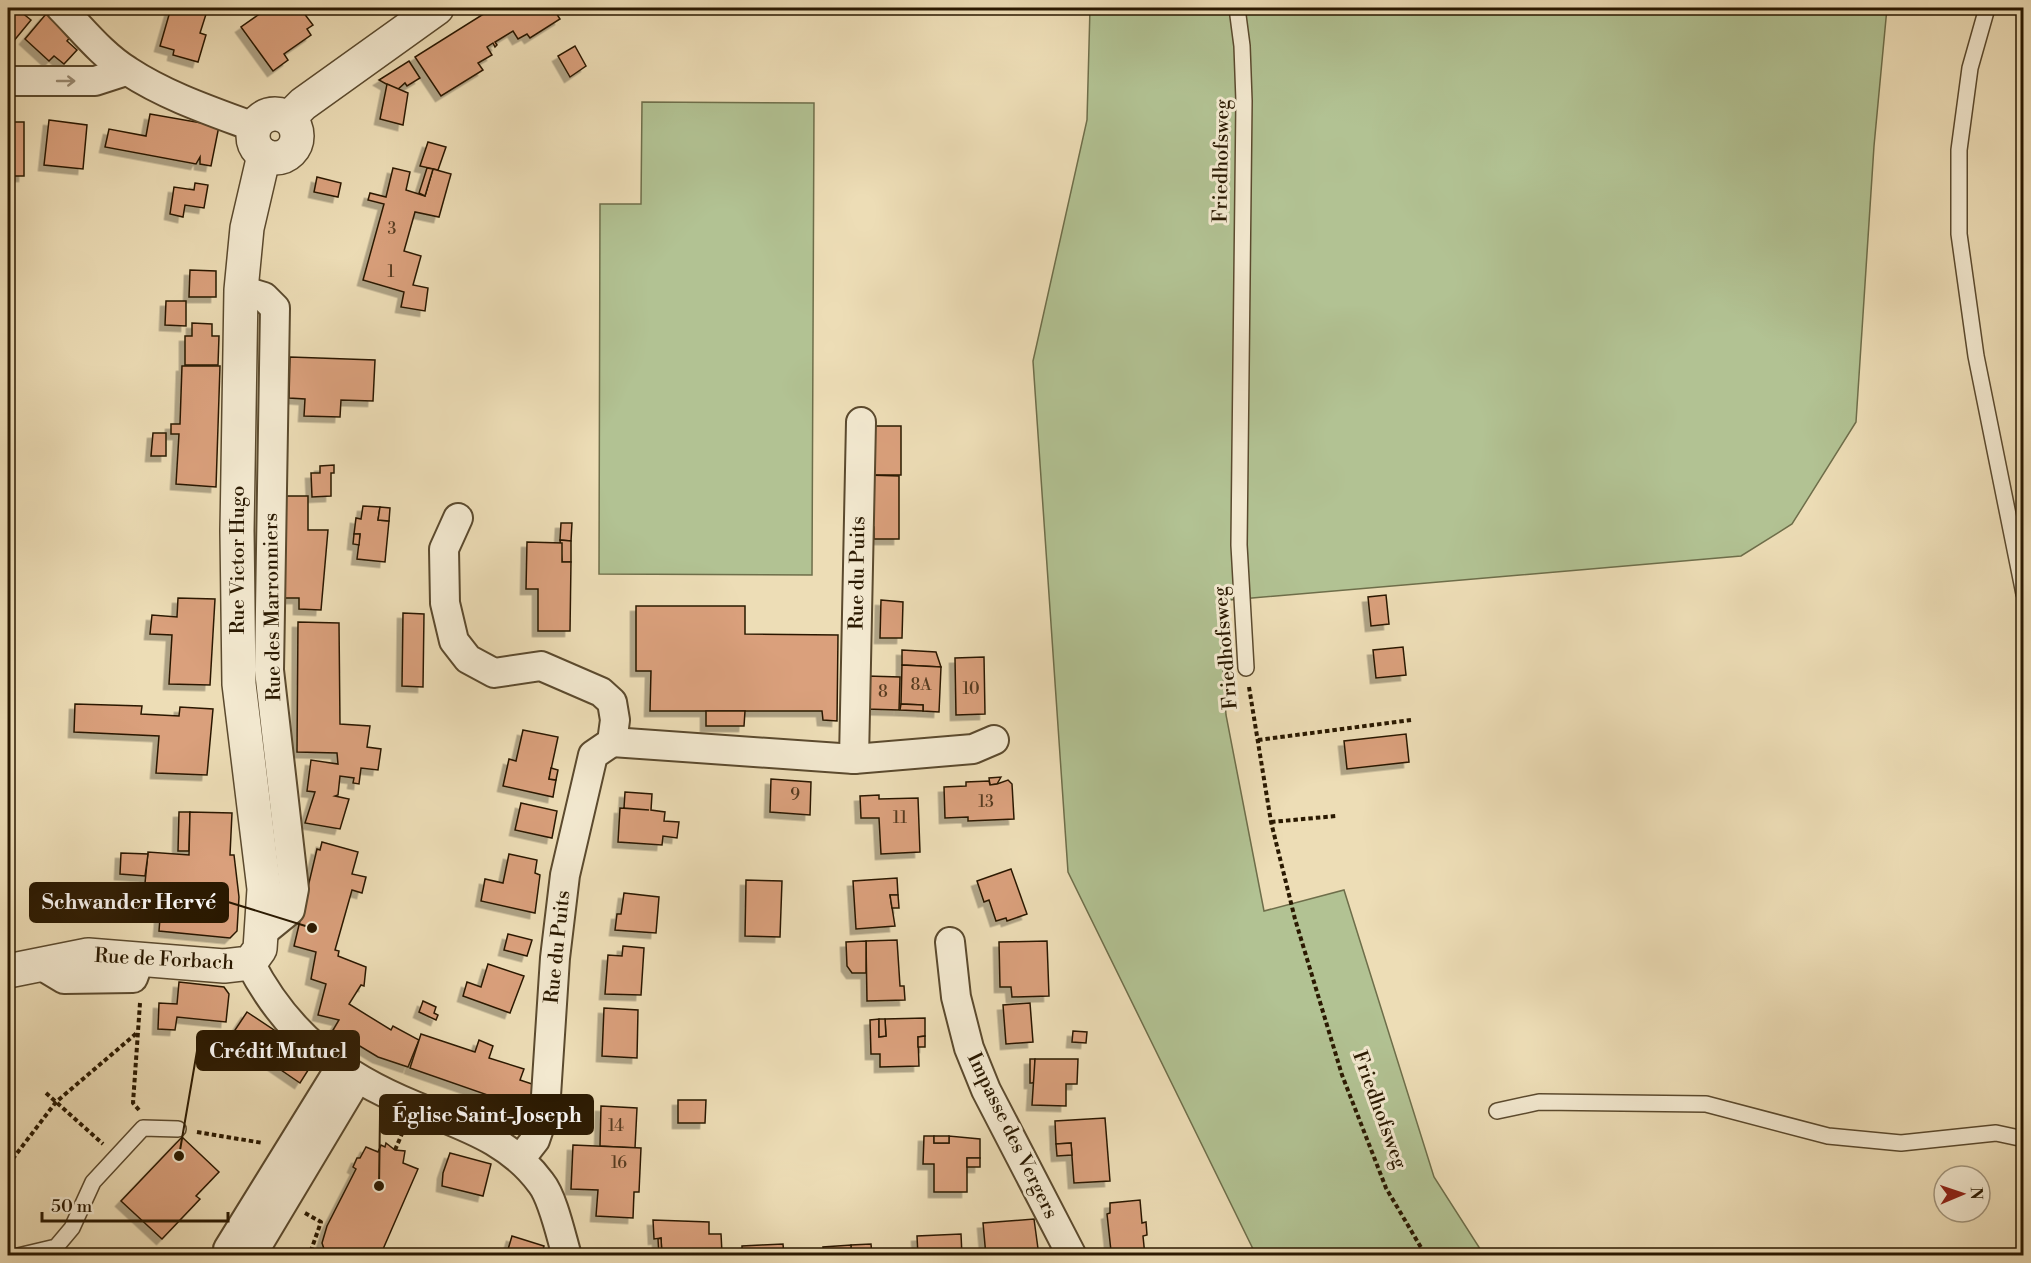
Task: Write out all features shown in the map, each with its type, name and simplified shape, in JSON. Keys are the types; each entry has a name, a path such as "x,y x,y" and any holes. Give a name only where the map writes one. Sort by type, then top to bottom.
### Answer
{"street":[{"path":"61,8 95,44 126,71 259,141 260,119 269,114 279,114 289,118 303,104 437,8"},
{"path":"8,81 95,81 126,71"},
{"name":"Rue Victor Hugo","path":"250,963 260,949 263,932 264,889 239,684 237,531 241,290 259,141"},
{"name":"Rue du Puits","path":"854,759 861,422"},
{"path":"458,518 444,549 445,603 454,641 468,659 494,673 542,666 601,692 612,702 615,720 612,742 854,759 974,749 994,740"},
{"name":"Rue du Puits","path":"521,1158 535,1140 545,1112 555,958 565,875 593,755 612,742"},
{"name":"Impasse des Vergers","path":"950,942 956,998 969,1048 986,1090 1072,1256"},
{"name":"Rue de Forbach","path":"8,971 88,955 224,966 250,963"},
{"path":"250,963 268,997 315,1047 348,1074 415,1107 482,1132 521,1158 543,1185 567,1256"},
{"path":"348,1074 257,1246 228,1249 289,1148 348,1074"}],"lane":[{"name":"Friedhofsweg","path":"1237,8 1242,46 1244,101 1239,545 1246,668"},
{"path":"1987,8 1970,68 1959,150 1959,234 1976,356 2024,594"},
{"path":"1497,1111 1539,1102 1706,1104 1828,1136 1901,1143 1996,1132 2024,1139"},
{"path":"18,1256 56,1247 72,1228 93,1182 143,1128 178,1129"}],"path":[{"name":"Friedhofsweg","path":"1246,668 1271,822 1295,919 1342,1075 1386,1188 1426,1256"},
{"path":"1257,740 1411,720"},
{"path":"1271,822 1336,816"},
{"path":"140,996 133,1103 158,1128"},
{"path":"8,1165 56,1102 138,1032"},
{"path":"46,1093 117,1157"},
{"path":"178,1129 289,1148"},
{"path":"309,1256 321,1222"}],"green space":[{"path":"1090,8 1887,8 1874,146 1856,422 1792,524 1741,556 1218,601 1226,715 1264,911 1344,890 1434,1177 1484,1255 1256,1255 1068,872 1033,361 1087,120"},
{"path":"642,102 814,103 812,575 599,574 600,204 641,204"}],"building":[{"path":"8,8 16,8 31,20 8,48"},
{"path":"171,8 208,8 200,33 206,35 198,62 173,55 174,50 160,46"},
{"path":"268,8 300,8 313,25 307,29 311,35 284,54 288,60 273,71 241,27"},
{"path":"493,8 553,8 560,19 530,38 527,34 518,39 513,31 495,42 497,45 495,47 493,43 487,47 492,55 478,63 483,70 441,96 415,57"},
{"path":"46,14 71,36 67,41 77,50 64,64 54,56 49,61 25,39"},
{"path":"575,46 586,66 570,77 558,56"},
{"path":"409,61 420,78 407,86 405,83 397,90 379,80"},
{"path":"387,84 408,93 403,125 380,119"},
{"path":"150,114 219,126 211,166 200,164 200,157 196,164 105,147 109,129 146,136"},
{"path":"49,120 87,125 83,169 44,165"},
{"path":"8,122 24,122 24,176 8,176"},
{"path":"428,142 446,147 438,170 420,166"},
{"path":"393,168 410,172 406,190 425,196 433,169 451,174 439,217 415,212 404,251 421,256 413,285 428,288 425,311 401,307 404,292 363,280 384,204 368,200 370,193 386,197"},
{"path":"427,168 433,169 425,196 419,193"},
{"path":"317,177 341,183 338,197 314,192"},
{"path":"195,183 208,185 204,208 185,205 183,217 170,214 174,187 194,190"},
{"path":"190,270 216,271 216,297 189,297"},
{"path":"166,301 186,301 186,326 165,325"},
{"path":"192,323 212,324 212,336 219,336 218,365 185,365 185,336 192,336"},
{"path":"290,357 375,360 373,401 341,400 340,417 304,416 305,399 289,398"},
{"path":"182,366 220,366 216,487 176,484 179,434 171,434 171,424 180,424"},
{"path":"870,426 901,426 901,475 870,475"},
{"path":"153,433 166,433 166,456 151,456"},
{"path":"334,465 334,473 331,473 331,496 312,497 311,473 320,473 320,466"},
{"path":"866,475 899,476 899,539 874,539 874,527 867,527"},
{"path":"284,496 308,496 308,530 328,530 321,610 299,609 299,598 284,598"},
{"path":"363,506 380,507 378,520 389,521 385,562 357,559 360,534 354,534 356,518 361,519"},
{"path":"380,507 390,508 389,521 378,520"},
{"path":"561,523 572,523 571,541 560,540"},
{"path":"354,534 360,534 359,545 353,544"},
{"path":"560,540 571,541 571,562 562,562"},
{"path":"527,542 562,543 562,562 571,562 570,631 538,631 538,589 526,589"},
{"path":"1386,595 1389,624 1371,626 1368,597"},
{"path":"178,598 215,599 210,685 169,684 172,635 150,634 152,615 177,617"},
{"path":"881,600 903,602 902,638 880,638"},
{"path":"636,606 745,606 745,634 838,635 837,721 823,720 822,711 650,711 651,671 636,671"},
{"path":"403,613 424,614 423,687 402,686"},
{"path":"298,622 339,623 340,724 370,726 367,747 381,749 378,770 361,768 359,784 353,783 354,778 340,776 338,795 335,796 349,799 340,829 305,823 315,792 307,791 311,760 338,764 337,753 297,752"},
{"path":"1403,647 1406,675 1376,678 1373,650"},
{"path":"902,650 936,652 941,667 902,665"},
{"path":"984,657 985,714 956,715 955,658"},
{"path":"902,665 941,667 939,712 923,711 923,705 901,704"},
{"path":"867,676 900,677 899,710 866,709"},
{"path":"75,704 142,706 141,714 179,716 180,707 213,709 207,775 156,773 159,736 74,732"},
{"path":"901,704 923,705 923,711 900,710"},
{"path":"706,711 745,711 744,726 706,726"},
{"path":"523,730 558,737 549,779 556,780 553,797 503,786 509,759 516,761"},
{"path":"1406,734 1409,762 1347,769 1344,741"},
{"path":"551,768 558,770 556,780 549,779"},
{"path":"1001,777 997,784 990,785 989,778"},
{"path":"771,779 811,782 810,815 770,812"},
{"path":"1008,780 1012,784 1014,819 968,821 968,817 945,818 944,787 966,786 966,782 989,781 990,785"},
{"path":"625,792 652,794 651,810 665,812 664,821 679,822 677,838 663,836 662,845 618,842 620,808 649,810 624,808"},
{"path":"879,795 879,799 918,798 920,852 881,854 879,818 861,818 860,796"},
{"path":"521,803 557,811 552,838 515,830"},
{"path":"179,812 190,812 189,851 178,851"},
{"path":"190,812 232,813 230,855 234,855 239,897 237,931 230,938 159,931 161,905 143,904 148,852 189,855"},
{"path":"322,842 358,852 352,874 366,877 362,893 352,890 335,950 339,951 338,956 366,967 364,986 361,985 349,1004 391,1030 393,1026 419,1040 408,1067 378,1057 333,1030 339,1020 318,1015 326,984 311,979 316,952 294,946 317,849 320,850"},
{"path":"121,853 148,854 145,876 120,874"},
{"path":"509,854 537,860 535,873 540,875 535,913 481,901 485,879 503,883"},
{"path":"1011,869 1027,914 1007,921 1006,918 996,921 989,900 984,902 977,881"},
{"path":"8,876 13,876 10,918 8,918"},
{"path":"897,878 898,895 890,895 895,926 856,929 853,881"},
{"path":"746,880 782,881 780,937 745,936"},
{"path":"624,893 659,897 656,933 615,930 617,914 621,914"},
{"path":"890,895 898,895 899,908 892,908"},
{"path":"508,934 532,940 527,956 504,950"},
{"path":"897,940 900,986 904,986 905,1000 867,1001 866,941"},
{"path":"866,941 866,973 852,973 847,966 846,942"},
{"path":"1047,941 1049,996 1012,997 1011,987 1000,987 999,942"},
{"path":"623,946 644,948 641,995 605,994 608,955 622,956"},
{"path":"488,964 524,976 510,1013 463,996 467,982 481,987"},
{"path":"179,982 224,987 229,994 226,1022 177,1017 175,1030 158,1029 159,1003 177,1004"},
{"path":"423,1001 436,1007 434,1013 438,1015 436,1020 419,1012"},
{"path":"1030,1003 1033,1042 1006,1044 1003,1005"},
{"path":"604,1008 638,1010 637,1058 602,1056"},
{"path":"247,1012 295,1044 290,1051 312,1064 300,1083 231,1036"},
{"path":"925,1018 925,1036 918,1037 919,1066 880,1067 880,1054 871,1054 870,1020 879,1019 879,1037 886,1036 885,1019"},
{"path":"879,1019 885,1019 886,1036 879,1037"},
{"path":"1073,1031 1087,1032 1086,1043 1072,1042"},
{"path":"421,1034 475,1052 479,1040 493,1046 489,1058 524,1069 520,1080 535,1085 528,1109 410,1068"},
{"path":"925,1036 925,1047 918,1047 918,1037"},
{"path":"1030,1059 1035,1059 1035,1082 1032,1083 1030,1083"},
{"path":"1035,1059 1078,1059 1077,1084 1066,1084 1066,1106 1032,1105"},
{"path":"678,1100 706,1100 705,1123 678,1123"},
{"path":"601,1106 637,1108 635,1148 600,1146"},
{"path":"1105,1118 1110,1181 1074,1183 1071,1143 1056,1144 1055,1121"},
{"path":"924,1136 934,1136 934,1143 949,1143 949,1136 980,1139 980,1158 967,1158 967,1192 934,1192 934,1164 923,1164"},
{"path":"934,1136 949,1136 949,1143 934,1143"},
{"path":"182,1137 219,1172 196,1196 200,1199 162,1239 121,1201"},
{"path":"386,1143 395,1150 405,1151 403,1163 418,1169 380,1256 334,1256 325,1252 322,1243 327,1226 356,1169 353,1167 357,1158 360,1158 366,1147 378,1152 381,1145 385,1147"},
{"path":"1071,1143 1072,1155 1057,1156 1056,1144"},
{"path":"573,1145 641,1148 639,1192 634,1192 633,1218 596,1216 598,1190 571,1189"},
{"path":"450,1153 491,1164 483,1196 442,1186 443,1173"},
{"path":"967,1158 980,1158 980,1167 967,1167"},
{"path":"1140,1200 1142,1223 1146,1222 1147,1235 1143,1236 1145,1256 1115,1256 1114,1251 1111,1251 1107,1214 1110,1213 1110,1203"},
{"path":"1034,1219 1039,1256 986,1256 983,1223"},
{"path":"653,1220 709,1222 709,1234 721,1234 722,1253 713,1256 662,1256 661,1238 654,1239"},
{"path":"961,1234 962,1256 918,1256 917,1236"},
{"path":"512,1236 544,1246 541,1256 506,1256"},
{"path":"661,1238 662,1256 659,1256 658,1239"},
{"path":"783,1244 784,1256 742,1256 742,1246"},
{"path":"871,1244 872,1256 824,1256 824,1253 851,1251 851,1245"},
{"path":"851,1245 851,1251 824,1253 823,1247"}],"place":[{"name":"Schwander Hervé","path":"312,928"},
{"name":"Crédit Mutuel","path":"179,1156"},
{"name":"Église Saint-Joseph","path":"379,1186"}]}
